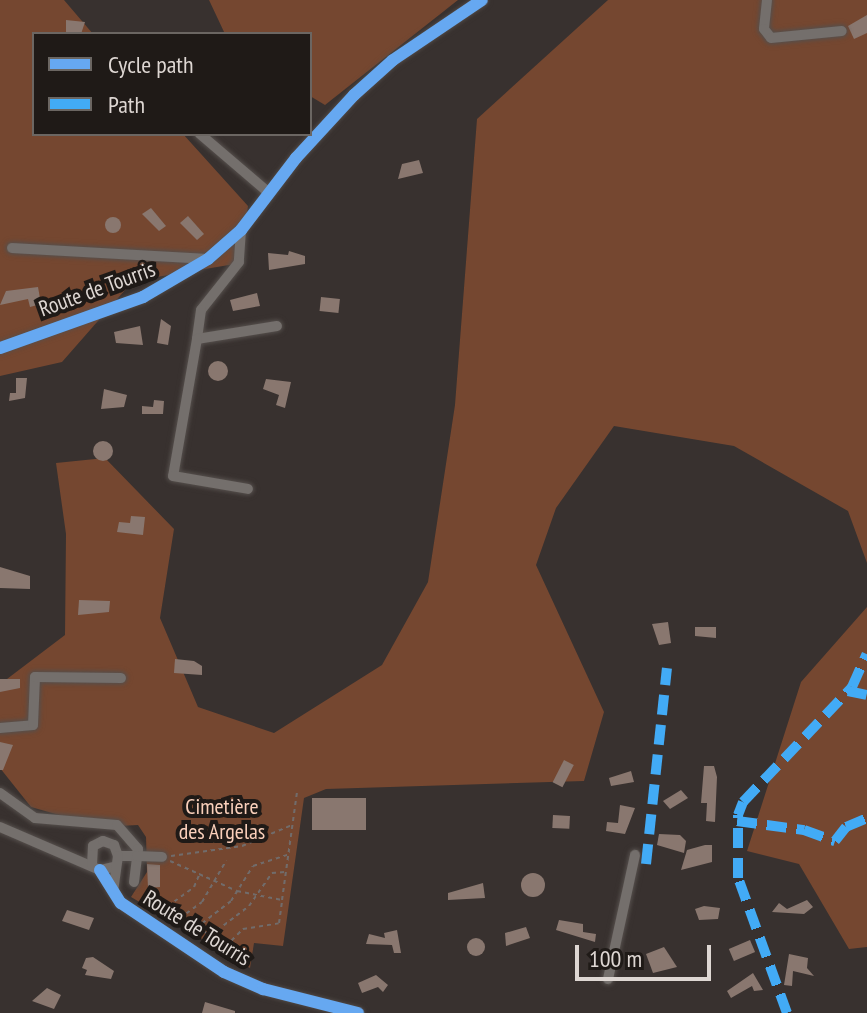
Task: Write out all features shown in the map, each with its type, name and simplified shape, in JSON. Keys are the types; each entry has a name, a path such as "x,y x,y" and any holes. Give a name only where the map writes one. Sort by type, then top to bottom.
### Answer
{"street":[{"name":"Route de Tourris","path":"0,348 143,297 208,259 241,230 320,130 393,60 482,0"},
{"path":"767,0 764,29 771,38 842,31"},
{"path":"202,136 269,193"},
{"path":"241,230 239,262 201,310 173,476 248,489"},
{"path":"12,248 208,259"},
{"path":"197,339 277,326"},
{"path":"0,728 33,725 35,677 121,678"},
{"path":"0,793 24,815 89,822 104,820 123,829 135,841 134,882"},
{"path":"89,822 96,868"},
{"path":"0,827 96,868 113,867 118,856 114,845 94,846 72,857"},
{"path":"608,979 635,855"},
{"path":"118,856 162,857"},
{"name":"Route de Tourris","path":"113,867 113,893"},
{"name":"Route de Tourris","path":"96,868 113,893 133,912 240,980 358,1013"}],"path":[{"path":"150,896 226,946 243,929 279,923 297,792"},
{"path":"162,857 242,846 292,825"},
{"path":"196,928 237,891 253,866 288,855"},
{"path":"162,857 237,891 282,900"},
{"path":"180,918 202,902 216,883 226,861"},
{"path":"209,936 236,920 272,873 286,871"},
{"path":"167,907 194,887 199,874"}],"green space":[{"path":"0,0 64,0 91,32 32,32 32,136 185,136 248,206 241,263 133,281 62,362 0,376"},
{"path":"209,0 458,0 325,105 312,97 312,32 224,32"},
{"name":"Cimetière des Argelas","path":"608,0 867,0 867,563 848,511 734,446 614,426 556,508 536,565 604,712 584,781 326,789 304,798 283,946 254,943 250,968 131,897 147,872 146,837 138,825 101,827 31,807 0,768 0,692 7,679 65,635 66,534 56,463 105,458 174,529 160,618 198,707 274,733 382,665 428,582 455,405 477,119"},
{"path":"867,607 867,947 849,949 799,864 747,851 801,682"}],"building":[{"path":"867,15 867,33 854,39 848,26"},
{"path":"66,20 85,22 82,32 66,32"},
{"path":"419,160 423,173 398,179 402,164"},
{"path":"151,208 166,226 159,231 142,214"},
{"path":"188,216 204,234 197,240 180,223"},
{"path":"110,217 116,217 121,225 119,231 110,233 105,228 105,222"},
{"path":"289,251 305,256 305,264 269,270 268,253 288,255"},
{"path":"38,287 41,304 30,307 28,299 0,305 6,291"},
{"path":"257,293 260,306 233,311 230,300"},
{"path":"321,297 340,299 338,313 320,311"},
{"path":"161,319 171,326 168,345 157,343"},
{"path":"140,326 143,345 116,343 114,332"},
{"path":"218,361 225,364 228,371 225,378 218,381 211,378 208,371 211,364"},
{"path":"16,378 27,378 25,398 9,401 10,393 16,393"},
{"path":"266,379 291,382 285,408 276,405 279,395 263,389"},
{"path":"104,389 127,395 124,407 101,409"},
{"path":"154,400 164,401 163,414 142,414 142,406 153,407"},
{"path":"99,441 107,441 113,451 107,461 99,461 93,455 93,447"},
{"path":"131,516 145,517 143,535 117,532 119,522 130,523"},
{"path":"0,567 30,576 30,589 0,588"},
{"path":"79,600 110,601 109,612 78,615"},
{"path":"668,622 671,643 659,645 652,624"},
{"path":"695,627 716,627 716,638 695,636"},
{"path":"175,659 194,661 202,666 202,675 174,673"},
{"path":"0,679 20,679 20,688 0,692"},
{"path":"0,742 13,745 3,770 0,770"},
{"path":"564,760 574,765 562,787 553,782"},
{"path":"704,766 714,766 717,777 715,822 706,821 707,803 701,803"},
{"path":"631,771 634,782 611,786 609,778"},
{"path":"681,790 688,798 670,809 663,801"},
{"path":"312,798 366,798 366,830 312,830"},
{"path":"620,805 635,808 625,834 606,831 607,822 618,823"},
{"path":"553,815 570,816 569,829 552,828"},
{"path":"659,834 680,835 686,841 684,853 657,845"},
{"path":"712,845 712,862 681,870 687,850"},
{"path":"147,864 160,865 160,887 148,888"},
{"path":"533,873 544,880 545,885 538,896 533,897 522,890 521,885 528,874"},
{"path":"483,883 485,898 448,900 448,893"},
{"path":"807,900 813,907 804,914 772,912 779,903 787,909"},
{"path":"704,906 720,908 718,919 699,920 695,909"},
{"path":"67,910 94,918 89,930 62,921"},
{"path":"559,920 583,924 583,932 596,934 595,942 556,930"},
{"path":"526,927 530,938 506,946 505,933"},
{"path":"397,930 401,953 394,953 392,945 366,944 369,934 385,938 384,933"},
{"path":"476,938 485,947 476,956 467,947"},
{"path":"750,940 755,952 734,961 729,949"},
{"path":"664,947 677,967 653,973 646,954"},
{"path":"789,954 808,958 807,968 814,976 793,971 792,986 784,985"},
{"path":"93,957 114,971 111,979 85,975 87,970 82,968 86,958"},
{"path":"753,973 763,990 754,991 752,986 731,998 727,991"},
{"path":"376,975 388,985 383,992 378,987 362,993 358,983"},
{"path":"47,988 61,995 54,1009 32,1001"},
{"path":"205,1002 235,1011 235,1013 202,1013"}],"marked path":[{"path":"787,1013 738,878 738,815 743,802 852,687 867,654"},
{"path":"646,864 667,668"},
{"path":"848,691 867,695"},
{"path":"737,821 804,830 835,841 846,827 867,818"}],"cycle path":[{"path":"0,348 143,297 208,259 241,230 296,158 354,95 393,60 482,0"},
{"path":"100,870 121,903 224,972 263,989 358,1013"}]}
